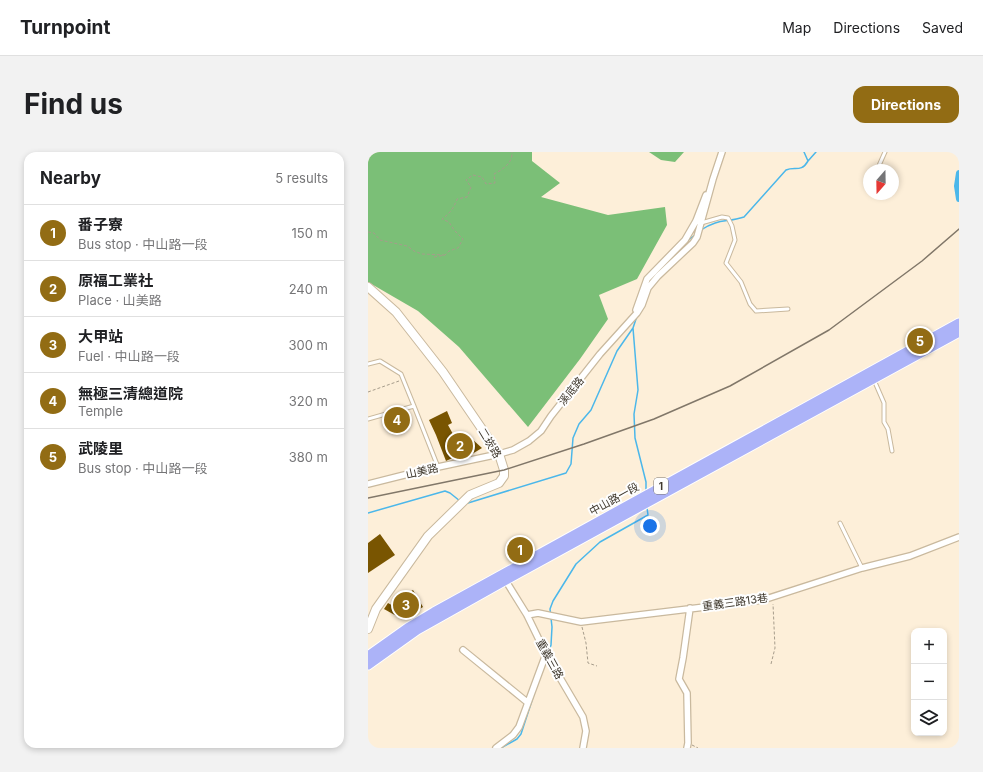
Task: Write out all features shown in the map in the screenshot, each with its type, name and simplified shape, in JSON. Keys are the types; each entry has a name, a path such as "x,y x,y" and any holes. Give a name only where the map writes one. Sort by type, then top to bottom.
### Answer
{"main road":[{"name":"中山路一段","path":"369,659 504,577 845,391 959,323"},
{"name":"中山路一段","path":"845,391 873,380 959,332"}],"street":[{"name":"溪底路","path":"499,454 513,450 529,441 541,430 550,416 642,305 648,288 658,276 693,243 697,237 701,225 722,152"},
{"name":"溪底路","path":"635,314 647,279 685,240 696,221 713,179"},
{"name":"二崁路","path":"368,287 396,312 443,372 499,454 504,470 504,476 499,483 470,494 428,536 376,609 368,629"},
{"name":"山美路","path":"368,484 499,454"},
{"name":"重義三路13巷","path":"527,615 538,613 581,622 763,600 862,568 910,556 959,537"},
{"name":"重義三路","path":"504,577 527,615 546,654 583,717 586,730 582,748"},
{"path":"687,748 687,693 679,679 684,658 690,608"},
{"path":"463,650 527,702"},
{"path":"496,748 513,735 519,727 546,654"}],"lane":[{"path":"879,164 884,152"},
{"path":"701,225 722,217 728,218 735,236 735,240 726,263 741,282 750,304 756,311 788,309"},
{"path":"368,364 380,361 401,374 438,467"},
{"path":"873,380 884,403 884,422 888,429 892,451"},
{"path":"368,419 414,406"},
{"path":"840,523 862,568"}],"path":[{"path":"434,257 444,255 449,251 458,248 463,238 454,230 449,222 442,219 449,214 458,199 467,197 471,187 466,180 473,175 482,176 486,184 495,183 494,174 506,166 510,161 512,152"},
{"path":"368,232 374,234 380,240 407,246 422,254 444,255"},
{"path":"368,392 403,380"},
{"path":"771,664 775,648 772,597"},
{"path":"581,622 586,642 588,663 597,666"}],"green space":[{"path":"368,152 532,152 532,161 560,183 541,197 608,215 665,207 667,225 637,279 599,295 608,319 580,359 528,427 459,347 418,311 368,282"},
{"path":"649,152 684,152 675,162 661,160"}],"building":[{"path":"447,411 452,423 448,425 454,436 461,434 466,444 472,439 482,448 472,454 470,450 446,461 429,420"},
{"path":"380,534 395,555 368,573 368,543"},
{"path":"413,590 423,607 411,614 401,597"},
{"path":"388,603 404,612 400,618 384,609"}],"waterway":[{"path":"701,230 718,222 744,217 786,170 800,168 805,165 808,161 804,152"},
{"path":"808,161 816,152"},
{"path":"959,173 957,186 959,199"},
{"path":"687,241 695,235"},
{"path":"468,503 566,473 571,464 573,438 579,424 591,410 617,351 633,328 637,316"},
{"path":"633,328 638,390 634,414 635,438 646,482 646,492"},
{"path":"368,513 445,491 460,501"},
{"path":"548,654 551,645 552,627 550,609 553,601 576,564 600,542 648,515 647,508"},
{"path":"501,748 517,739 521,734 538,682"}],"railway":[{"path":"368,498 504,470 654,419 730,386 829,330 922,261 959,229"}],"place":[{"name":"武陵里","path":"920,341"},
{"name":"無極三清總道院","path":"397,420"},
{"name":"原福工業社","path":"460,446"},
{"name":"番子寮","path":"520,550"},
{"name":"大甲站","path":"406,605"}]}
